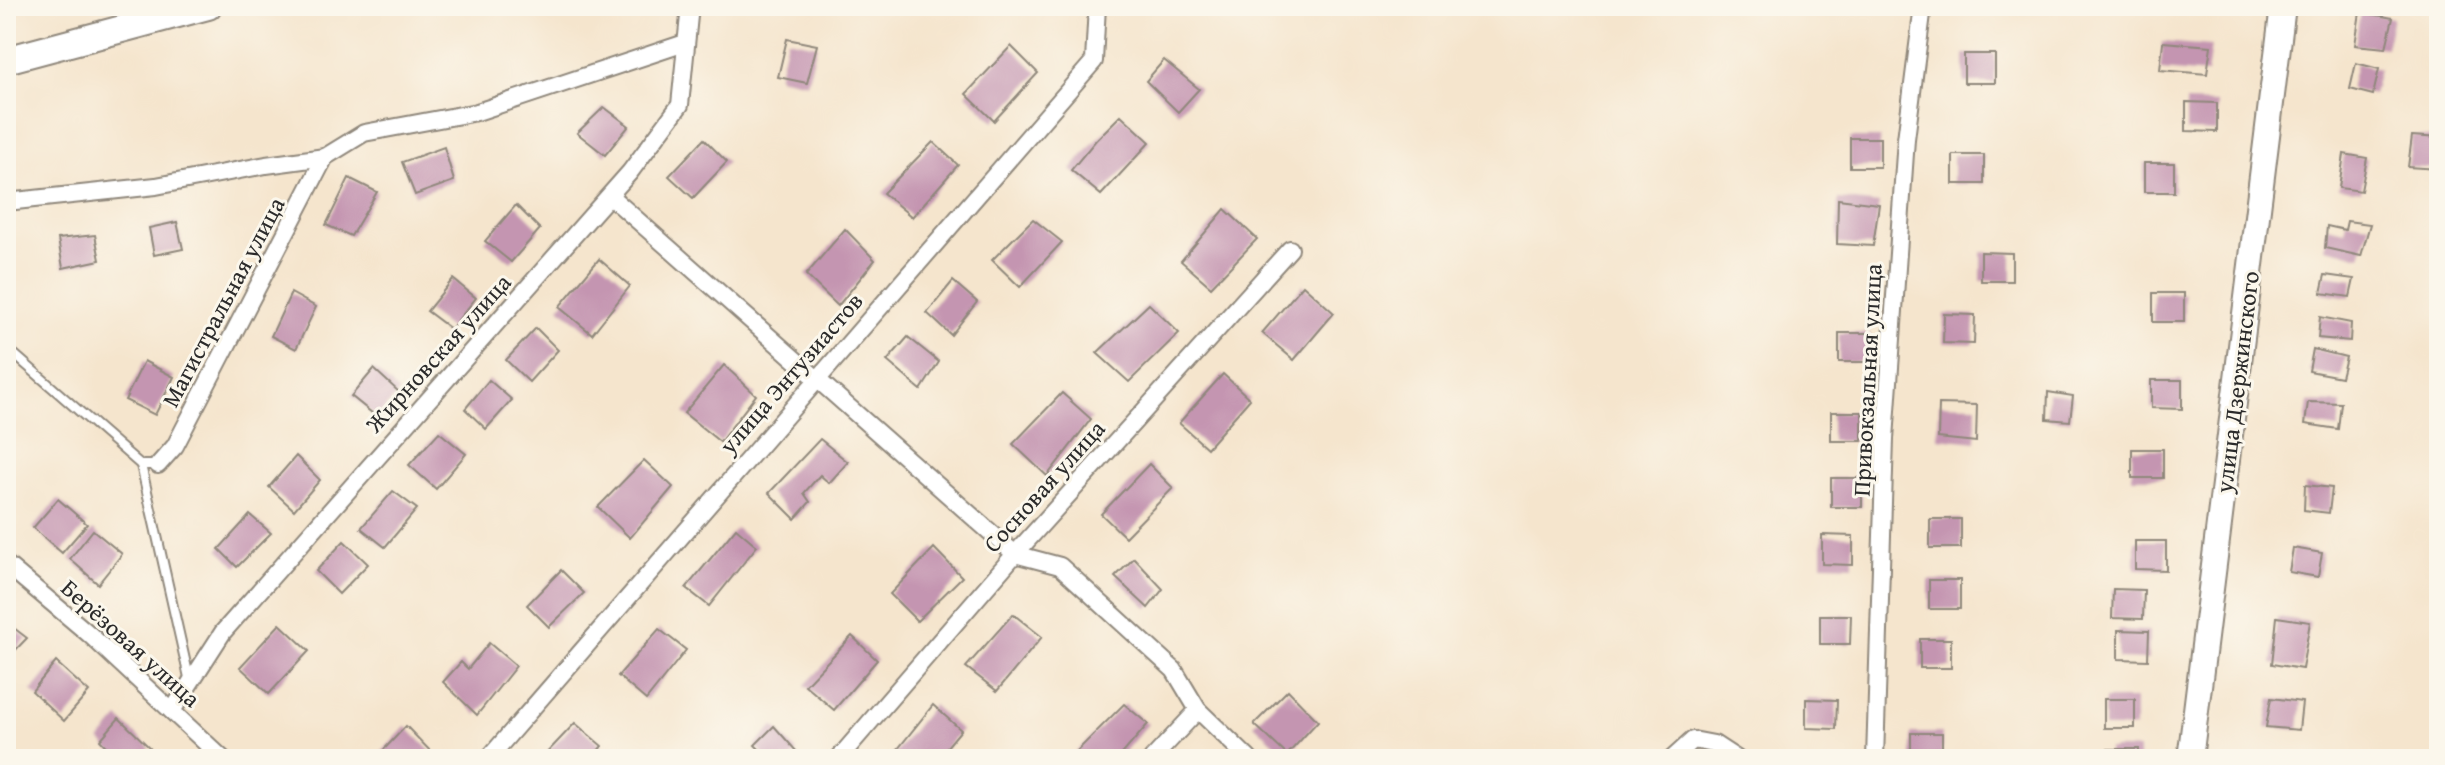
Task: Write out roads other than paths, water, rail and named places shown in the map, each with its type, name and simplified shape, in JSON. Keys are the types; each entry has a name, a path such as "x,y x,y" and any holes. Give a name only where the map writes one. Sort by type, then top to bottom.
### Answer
{"main road":[{"path":"6,60 208,6"}],"street":[{"name":"Жирновская улица","path":"172,711 223,632 610,196 680,105 690,6"},
{"name":"улица Энтузиастов","path":"488,759 1094,61 1097,6"},
{"name":"Привокзальная улица","path":"1875,759 1885,439 1906,139 1923,6"},
{"name":"улица Дзержинского","path":"2190,759 2283,6"},
{"name":"Магистральная улица","path":"6,202 156,186 325,157 364,133 477,112 685,43"},
{"name":"Магистральная улица","path":"149,465 175,446 325,157"},
{"path":"610,196 1015,554 1060,566 1174,670 1198,710 1249,759"},
{"name":"Сосновая улица","path":"838,759 1015,554 1290,249"},
{"name":"Берёзовая улица","path":"6,564 89,634 223,759"},
{"path":"1152,759 1198,710"},
{"path":"1672,759 1693,740 1714,744 1737,759"}],"lane":[{"path":"6,356 15,355 149,465 190,683"}]}
